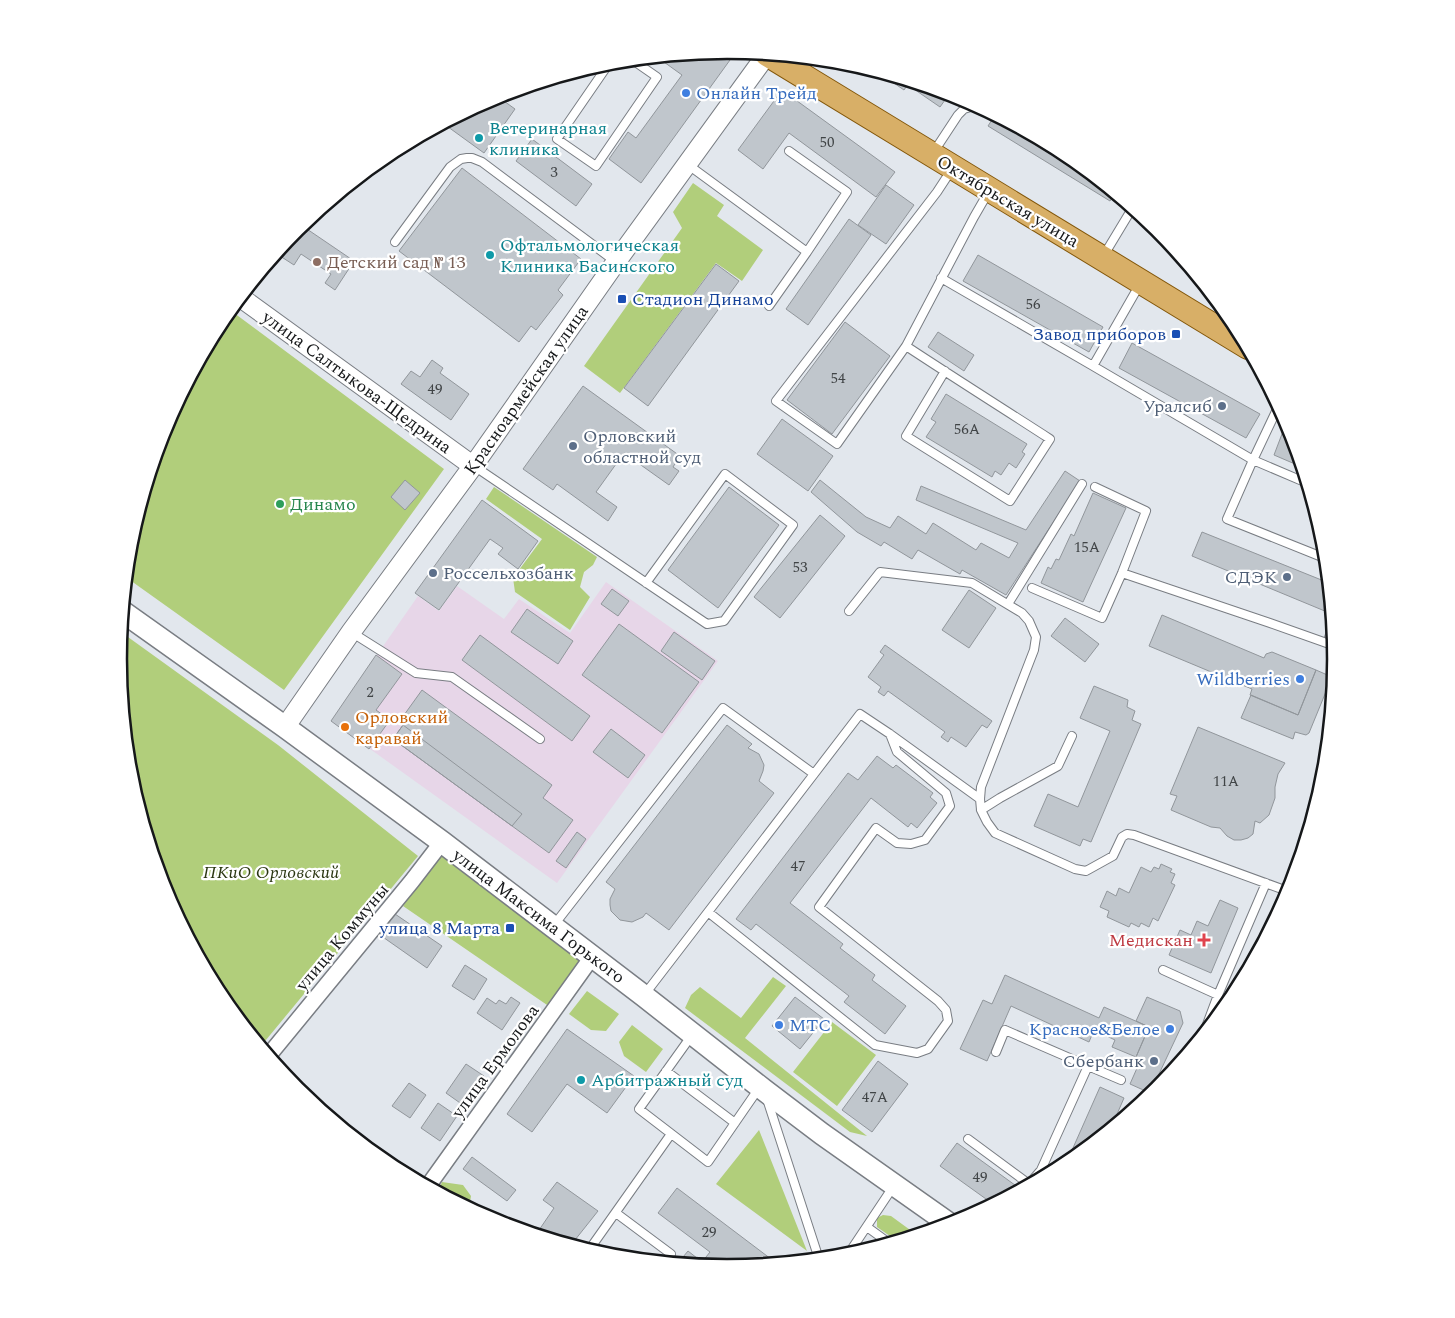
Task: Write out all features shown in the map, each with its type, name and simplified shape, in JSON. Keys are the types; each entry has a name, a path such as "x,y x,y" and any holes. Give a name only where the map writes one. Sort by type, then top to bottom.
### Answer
{"main road":[{"name":"Октябрьская улица","path":"779,61 1235,339"},
{"name":"улица Максима Горького","path":"129,617 442,842 644,996 762,1089 943,1219"}],"street":[{"name":"Красноармейская улица","path":"285,727 351,632 473,466 616,262 763,60"},
{"name":"улица Салтыкова-Щедрина","path":"246,301 473,466"},
{"name":"улица Коммуны","path":"272,1050 412,882 442,842"},
{"name":"улица Ермолова","path":"431,1181 592,957"}],"lane":[{"path":"603,72 557,139 596,166 657,77 639,65"},
{"path":"932,154 958,114 966,108"},
{"path":"769,306 847,192 789,151"},
{"path":"395,242 450,167 462,159 472,158 482,162 616,262"},
{"path":"687,164 807,252"},
{"path":"953,168 937,192 776,401 837,444 906,346 990,190"},
{"path":"1102,258 1129,214"},
{"path":"941,278 1253,460 1300,480"},
{"path":"1092,366 1141,282"},
{"path":"906,346 1050,439 1010,501 906,436 945,372"},
{"path":"1275,414 1227,520 1318,556"},
{"path":"473,466 646,583 707,624 724,621 793,525 725,474 646,583"},
{"path":"1008,604 1082,484"},
{"path":"1032,588 1102,618 1146,511 1095,487"},
{"path":"849,611 880,572 972,583 1022,613 1029,621 1036,637 1034,650 981,787 981,810 995,833 1075,869 1086,871 1113,856 1122,837 1127,834 1134,835 1282,889"},
{"path":"1122,573 1327,643"},
{"path":"351,632 416,673 452,677 540,739"},
{"path":"552,926 722,708 814,774"},
{"path":"644,996 860,714 980,799"},
{"path":"708,912 875,1044 917,1053 928,1049 948,1021 946,1010 938,1001 819,908 876,828 897,843 911,844 925,840 950,806 946,793 896,752 890,734"},
{"path":"981,810 1058,766 1072,736"},
{"path":"1214,1010 1218,995 1266,883"},
{"path":"1163,970 1218,995"},
{"path":"996,1052 1005,1030 1121,1080"},
{"path":"692,1035 639,1109 671,1134 708,1162 762,1089"},
{"path":"1040,1171 1088,1066"},
{"path":"666,1071 735,1123"},
{"path":"762,1089 817,1252"},
{"path":"593,1244 671,1134"},
{"path":"968,1139 1024,1181"},
{"path":"854,1246 895,1185"},
{"path":"616,1213 671,1254"},
{"path":"867,1227 883,1239"}],"shaded area":[{"path":"606,582 718,661 557,883 331,721 418,596 439,611 457,586 504,619 519,599 570,633"}],"green space":[{"path":"693,183 724,205 717,216 763,250 742,281 716,263 620,393 584,366 682,228 673,212"},
{"name":"Динамо","path":"236,315 444,469 284,690 132,582 148,504 159,466 173,429 208,359"},
{"path":"494,487 597,557 593,565 584,572 580,587 590,597 570,630 515,592 513,578 542,539 486,499"},
{"name":"ПКиО Орловский","path":"128,637 278,745 418,856 265,1041 228,992 208,959 189,924 159,852 139,776 132,737 127,659"},
{"path":"440,854 583,959 550,1007 403,906"},
{"path":"773,977 786,986 745,1038 867,1136 850,1132 685,1008 691,995 700,987 741,1018"},
{"path":"587,991 619,1014 606,1031 591,1030 569,1014"},
{"path":"832,1022 876,1055 837,1106 793,1072"},
{"path":"632,1025 663,1049 646,1072 624,1056 619,1042"},
{"path":"759,1130 807,1251 716,1184"},
{"path":"442,1182 463,1185 471,1196 470,1201 462,1197 440,1186"},
{"path":"883,1215 891,1216 910,1230 891,1237 877,1227 877,1218"}],"building":[{"path":"688,60 730,60 641,183 609,159 628,132 636,138 682,75 665,62"},
{"path":"893,82 906,87 904,90"},
{"path":"914,89 945,100 940,107"},
{"path":"782,90 895,172 876,197 789,133 763,169 738,150"},
{"name":"Ветеринарная клиника","path":"505,102 515,109 484,153 449,128"},
{"path":"992,120 1028,139 1061,160 1112,198 1110,201 988,126"},
{"path":"532,139 592,184 576,206 516,161"},
{"name":"Офтальмологическая Клиника Басинского","path":"462,168 581,259 558,290 563,295 536,330 531,326 519,342 399,251"},
{"path":"886,185 914,205 886,244 858,225"},
{"path":"849,219 871,235 808,325 786,309"},
{"path":"308,230 354,261 335,290 325,283 331,274 301,254 294,265 282,257"},
{"path":"978,255 1103,327 1089,352 963,281"},
{"path":"716,264 739,281 648,406 624,388"},
{"path":"845,322 890,356 832,434 787,400"},
{"path":"938,332 974,355 964,371 928,347"},
{"path":"1132,343 1260,414 1246,438 1119,368"},
{"path":"432,360 443,368 440,373 469,394 451,420 401,384 411,371 420,377"},
{"path":"583,386 680,456 673,467 679,471 669,485 624,453 596,492 617,507 608,521 557,484 553,490 523,469"},
{"path":"946,394 1027,444 1022,452 1025,454 1016,468 1009,463 1001,475 995,471 992,477 926,437 936,422 931,419"},
{"path":"782,419 833,456 808,491 757,454"},
{"path":"1283,431 1295,464 1274,455"},
{"path":"1065,471 1080,481 1006,595 962,570 960,574 918,550 912,559 884,542 881,546 857,532 811,492 820,480 866,517 890,528 898,516 926,534 933,523 976,550 981,543 1009,558 1018,543 916,500 921,486 1026,530"},
{"path":"405,480 420,493 405,510 391,497"},
{"path":"729,487 779,525 718,608 668,570"},
{"path":"1093,493 1126,508 1083,602 1041,583 1048,567 1051,569 1056,559 1059,560 1071,534 1074,536"},
{"path":"482,500 538,541 518,569 498,554 503,548 490,539 439,610 415,593"},
{"path":"820,515 845,536 780,618 754,597"},
{"path":"1202,532 1323,581 1325,611 1192,556"},
{"path":"612,589 629,601 618,616 601,604"},
{"path":"969,590 996,608 969,648 942,630"},
{"path":"527,609 573,641 558,664 511,632"},
{"path":"1162,615 1264,658 1266,654 1272,652 1316,670 1298,715 1250,695 1252,689 1149,646"},
{"path":"1065,618 1099,644 1085,662 1051,636"},
{"path":"619,624 699,682 662,733 582,675"},
{"path":"674,632 715,661 702,680 661,651"},
{"path":"480,635 590,716 572,741 462,660"},
{"path":"885,645 992,721 987,728 982,725 966,747 951,737 948,742 941,737 945,732 888,691 884,696 878,692 881,687 868,677 884,655 880,652"},
{"path":"376,655 402,674 376,710 390,720 369,749 331,721"},
{"path":"1316,670 1327,675 1326,691 1309,733 1306,735 1295,732 1293,739 1241,718 1251,695 1298,715"},
{"path":"1094,686 1128,700 1127,707 1135,711 1132,720 1141,724 1091,842 1083,839 1080,846 1034,826 1048,794 1078,807 1110,731 1080,718"},
{"path":"422,690 552,785 543,798 573,820 549,853 393,739 403,725 399,722"},
{"path":"403,725 522,814 512,826 393,739"},
{"path":"727,725 752,744 748,748 759,754 764,765 759,781 774,793 669,930 646,913 643,917 632,922 620,920 611,911 610,905 610,899 615,889 606,882"},
{"path":"1198,727 1285,763 1278,774 1275,798 1269,815 1260,823 1255,821 1253,834 1248,838 1234,840 1227,836 1220,828 1211,827 1171,810 1177,796 1170,794"},
{"path":"611,729 645,755 628,778 593,752"},
{"path":"877,756 893,768 896,765 933,793 930,797 937,803 917,828 911,823 908,827 871,798 790,903 843,944 840,948 875,975 872,980 906,1006 885,1034 844,1002 849,996 756,924 751,930 736,919 848,773 858,780"},
{"path":"577,832 586,839 566,868 556,861"},
{"path":"1161,864 1172,869 1170,872 1175,874 1171,883 1175,885 1158,921 1153,918 1149,927 1141,923 1139,927 1131,923 1129,927 1107,917 1109,911 1100,907 1107,891 1116,896 1119,888 1129,893 1141,867 1151,872 1154,867 1159,869"},
{"path":"1220,900 1238,908 1211,973 1169,955 1180,930 1191,935 1197,921 1208,926"},
{"path":"395,914 442,946 427,968 380,935"},
{"path":"465,965 487,979 474,1000 452,986"},
{"path":"1005,975 1099,1018 1104,1007 1149,1027 1136,1057 1112,1047 1115,1040 1094,1030 1089,1042 1011,1006 987,1061 960,1049 983,1000 992,1004"},
{"path":"511,997 520,1003 502,1030 477,1013 487,998 496,1004 499,1000 506,1004"},
{"path":"795,997 824,1019 800,1049 772,1026"},
{"path":"1147,997 1180,1011 1183,1023 1157,1077 1144,1090 1130,1084 1141,1059 1136,1057 1149,1027 1136,1021"},
{"name":"Арбитражный суд","path":"567,1029 634,1076 607,1113 567,1084 532,1132 507,1114"},
{"path":"878,1061 908,1084 872,1132 842,1110"},
{"path":"466,1064 484,1076 463,1105 446,1093"},
{"path":"409,1083 426,1095 410,1118 392,1106"},
{"path":"1100,1087 1124,1098 1116,1115 1072,1150"},
{"path":"438,1103 457,1116 440,1141 421,1128"},
{"path":"957,1143 1015,1185 987,1200 940,1166"},
{"path":"472,1157 516,1190 507,1201 463,1169"},
{"path":"557,1182 598,1211 575,1240 540,1229 554,1208 543,1200"},
{"path":"677,1188 769,1258 705,1258 710,1252 658,1213"},
{"path":"688,1251 697,1258 683,1257"}],"place":[{"name":"Онлайн Трейд","path":"686,93"},
{"name":"Ветеринарная клиника","path":"479,138"},
{"name":"Офтальмологическая Клиника Басинского","path":"490,255"},
{"name":"Детский сад № 13","path":"317,262"},
{"name":"Стадион Динамо","path":"622,299"},
{"name":"Завод приборов","path":"1176,334"},
{"name":"Уралсиб","path":"1222,406"},
{"name":"Орловский областной суд","path":"573,446"},
{"name":"Динамо","path":"280,504"},
{"name":"Россельхозбанк","path":"433,573"},
{"name":"СДЭК","path":"1287,577"},
{"name":"Wildberries","path":"1300,679"},
{"name":"Орловский каравай","path":"345,727"},
{"name":"улица 8 Марта","path":"510,928"},
{"name":"Медискан","path":"1204,940"},
{"name":"МТС","path":"779,1025"},
{"name":"Красное&Белое","path":"1170,1029"},
{"name":"Сбербанк","path":"1154,1061"},
{"name":"Арбитражный суд","path":"581,1080"}]}
